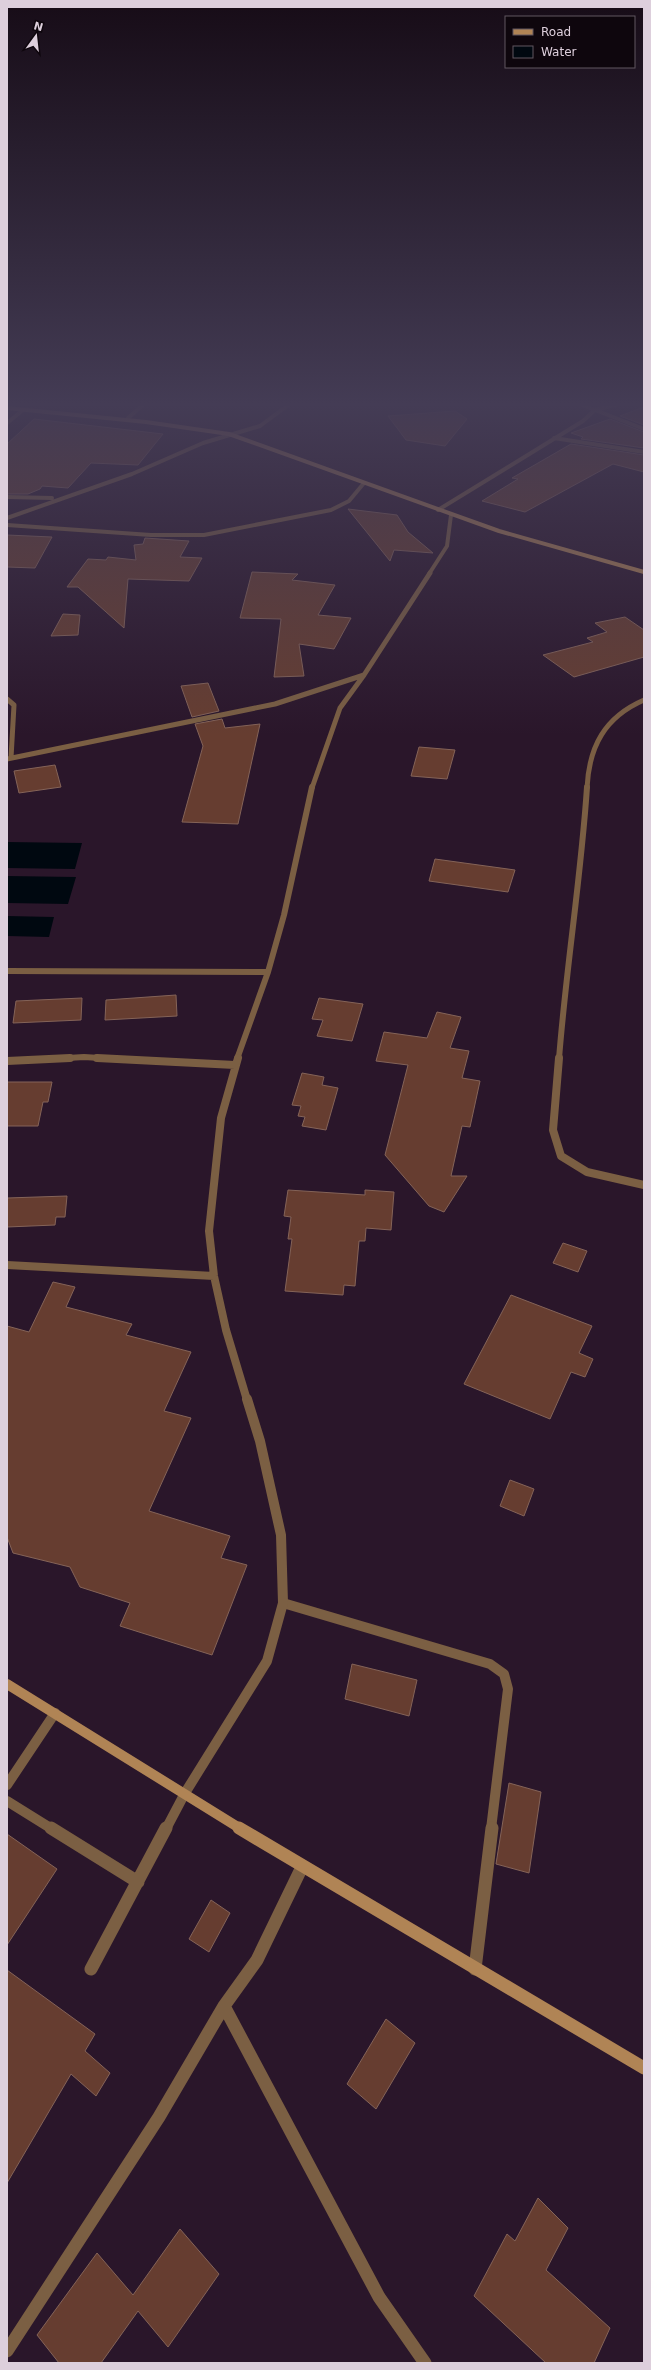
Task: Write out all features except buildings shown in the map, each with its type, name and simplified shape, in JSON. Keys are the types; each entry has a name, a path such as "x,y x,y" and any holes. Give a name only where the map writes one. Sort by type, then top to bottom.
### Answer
{"street":[{"path":"7,518 18,514"},
{"path":"7,526 151,535 204,535 317,514"},
{"path":"447,514 499,531 644,572"},
{"path":"91,1969 185,1793 267,1661 283,1603 281,1535 260,1442 226,1330 214,1276 209,1231 221,1118 235,1065 268,972 284,916 310,795 330,729 340,708 364,676 447,546 451,515"},
{"path":"7,699 14,705 9,758 276,704 364,676"},
{"path":"644,700 628,707 609,723 591,753 587,780 583,850 564,1004 553,1130 561,1156 586,1172 644,1185"},
{"path":"7,971 268,972"},
{"path":"7,1061 84,1057 235,1065"},
{"path":"7,1265 214,1276"},
{"path":"283,1603 490,1664 504,1674 508,1689 475,1969"},
{"path":"7,1684 185,1793 302,1867 644,2068"},
{"path":"7,1785 55,1713"},
{"path":"7,1801 138,1882"},
{"path":"7,2351 159,2117 224,2006 257,1960 302,1867"},
{"path":"224,2006 379,2297 425,2363"}],"water":[{"path":"7,842 82,843 75,869 7,868"},
{"path":"7,876 76,877 68,904 7,903"},
{"path":"7,916 54,917 49,937 7,936"}]}
